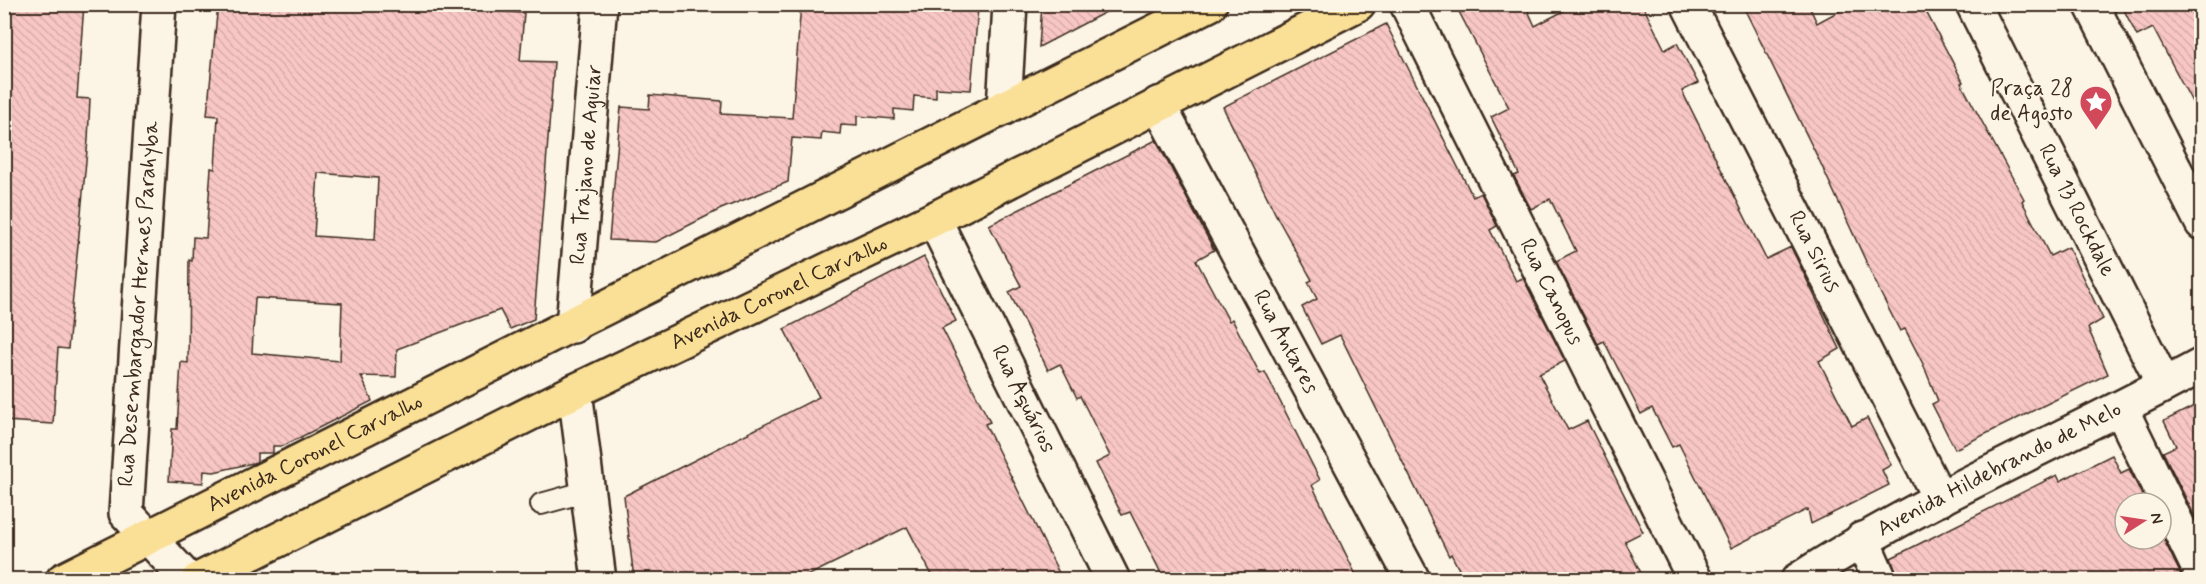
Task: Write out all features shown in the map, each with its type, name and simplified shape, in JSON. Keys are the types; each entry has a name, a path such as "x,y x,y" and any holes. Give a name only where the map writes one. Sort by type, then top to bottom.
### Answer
{"main road":[{"name":"Avenida Coronel Carvalho","path":"63,579 150,538 573,326 1210,4"},
{"name":"Avenida Coronel Carvalho","path":"198,579 575,391 933,219 1359,4"}],"street":[{"name":"Rua Desembargador Hermes Parahyba","path":"159,4 126,513 188,579"},
{"name":"Rua Trajano de Aguiar","path":"573,326 600,4"},
{"path":"1004,108 1010,4"},
{"name":"Rua Canopus","path":"1407,4 1695,579"},
{"name":"Rua Sirius","path":"1688,4 1940,499"},
{"name":"Rua 13 Rockdale","path":"1973,4 2164,385"},
{"path":"2091,4 2202,223"},
{"name":"Rua Antares","path":"1158,104 1413,579"},
{"name":"Rua Aquários","path":"933,219 1113,579"},
{"name":"Avenida Hildebrando de Melo","path":"1798,579 1862,539 2121,409 2202,365"},
{"path":"575,391 599,579"},
{"path":"2121,409 2202,575"},
{"path":"1862,539 1881,579"}],"lane":[{"path":"541,504 588,491"}],"building":[{"path":"4,4 84,4 77,98 90,99 88,140 68,349 58,348 53,424 4,421"},
{"path":"218,4 419,4 418,7 524,13 520,61 554,62 534,319 510,329 500,310 397,349 396,377 361,376 372,401 283,446 273,446 273,453 257,453 257,462 214,472 204,471 203,483 169,481 172,429 177,429 181,362 188,363 189,260 192,261 193,237 206,238 211,168 215,169 218,116 207,115","holes":["318,173 378,178 375,240 314,236","255,298 342,303 340,361 252,353"]},
{"path":"801,4 930,4 978,8 971,90 936,88 936,98 914,96 913,111 894,109 894,119 857,116 857,126 841,125 840,134 822,132 821,140 792,138 788,182 721,209 656,242 609,240 621,107 649,109 650,95 722,101 721,114 792,118"},
{"path":"1042,4 1121,4 1039,47"},
{"path":"1455,4 1525,4 1535,26 1577,4 1642,4 1665,50 1677,43 1698,83 1682,91 1766,259 1791,247 1840,349 1819,361 1852,426 1867,418 1891,465 1882,470 1889,485 1811,524 1808,509 1731,548 1679,444 1672,447 1652,408 1641,414 1604,341 1598,344 1556,261 1576,251 1550,199 1531,209 1514,176 1519,174 1491,117 1509,108"},
{"path":"1742,4 1808,4 1817,23 1852,4 1922,4 1963,82 1961,83 2024,199 2022,201 2050,256 2068,247 2103,319 2088,328 2108,374 1955,449 1932,404 1938,401 1923,364 1905,329 1900,331 1881,294 1820,162"},
{"path":"2121,4 2202,4 2202,121 2153,28 2137,36"},
{"path":"1386,24 1473,197 1481,193 1497,226 1490,230 1516,281 1523,278 1565,361 1539,374 1568,430 1587,421 1643,532 1625,541 1644,579 1464,579 1451,554 1449,556 1340,335 1321,344 1302,307 1317,299 1308,282 1312,280 1278,219 1223,107"},
{"path":"1156,140 1214,250 1196,260 1229,321 1232,319 1260,374 1265,372 1320,480 1312,485 1358,579 1164,579 1130,512 1122,515 1096,463 1110,456 1080,396 1077,398 1060,364 1048,370 1009,292 1021,286 989,225"},
{"path":"924,257 956,321 942,328 990,422 985,424 1062,579 934,579 907,527 801,579 634,579 624,496 819,397 784,329"},
{"path":"2202,402 2202,531 2163,452 2176,446 2164,421"},
{"path":"2112,455 2121,473 2129,469 2140,491 2113,491 2113,551 2169,551 2183,579 1898,579 1891,558 2057,475 2060,481"}],"place":[{"name":"Praça 28 de Agosto","path":"2096,131"}]}
